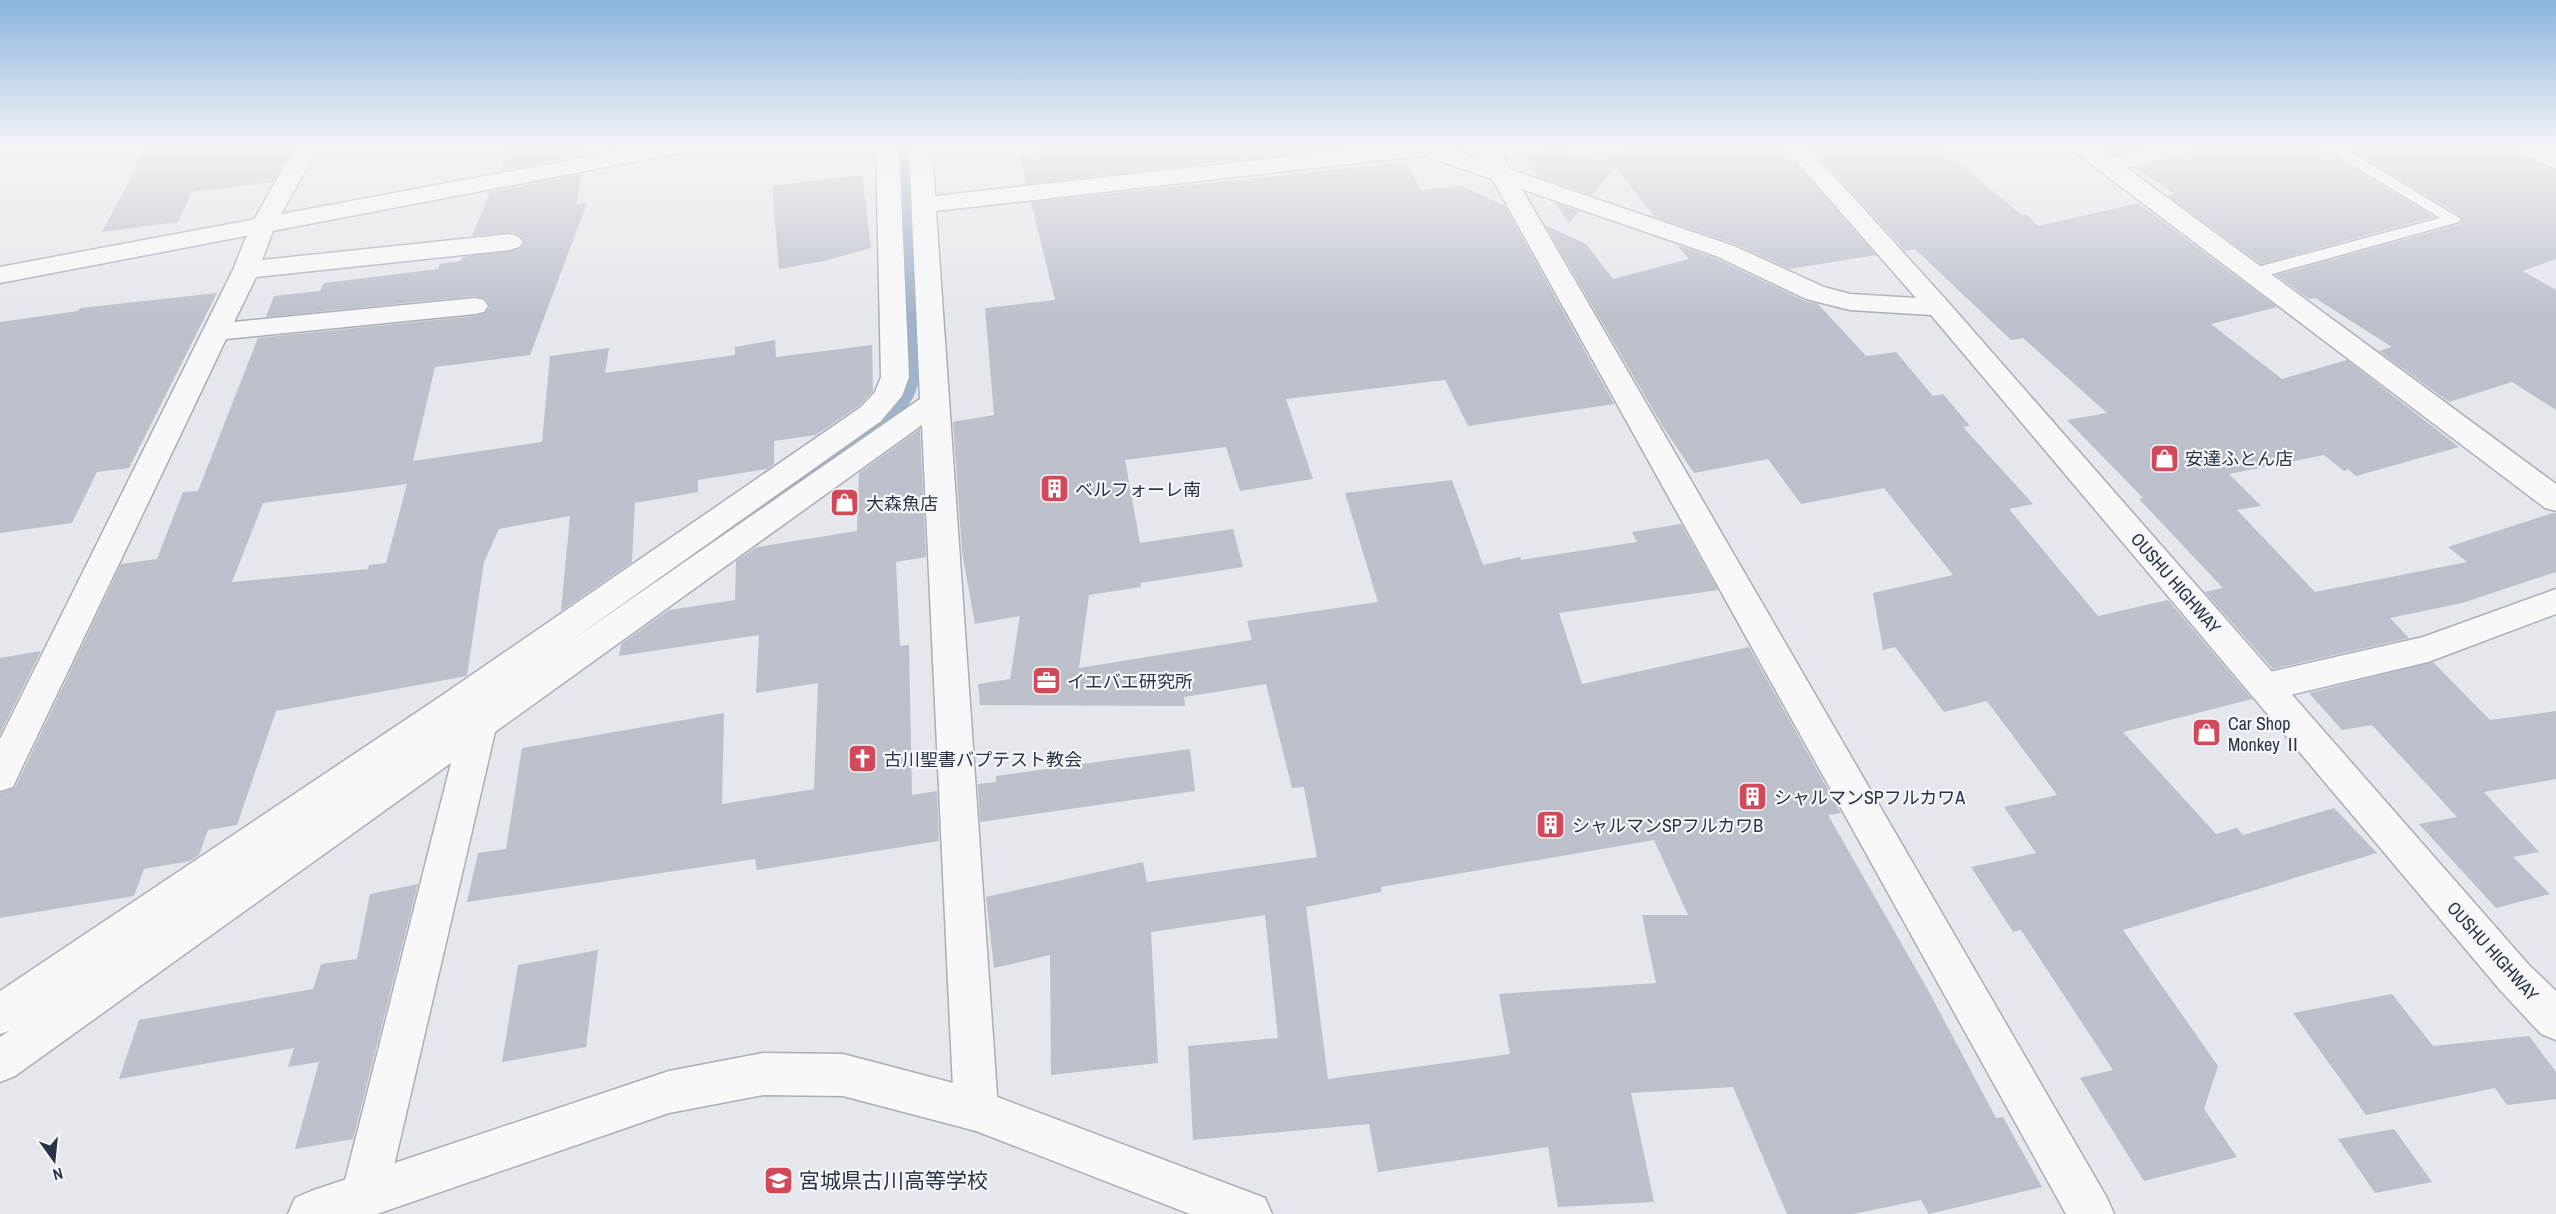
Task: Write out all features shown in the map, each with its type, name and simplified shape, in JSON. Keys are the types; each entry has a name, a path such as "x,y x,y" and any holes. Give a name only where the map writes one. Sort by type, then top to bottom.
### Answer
{"street":[{"path":"0,776 246,270 263,225 275,203"},
{"path":"0,275 381,203"},
{"path":"896,203 912,305 935,402 976,1110"},
{"path":"0,1062 871,414 888,396 895,377 912,305 924,205 944,203"},
{"path":"1517,203 2091,1214"},
{"path":"1602,203 1725,251 1815,293 1850,302 1939,308"},
{"name":"OUSHU HIGHWAY","path":"1845,203 1939,308 2514,977 2556,1020"},
{"path":"2158,203 2556,500"},
{"path":"246,270 510,242"},
{"path":"214,332 475,306"},
{"path":"0,1015 468,714 935,402"},
{"path":"2265,687 2428,649 2556,601"},
{"path":"364,1196 468,714"},
{"path":"311,1214 669,1092 763,1074 843,1075 976,1110 1249,1214"}],"lane":[{"path":"2252,274 2453,219 2426,203"}],"building":[{"path":"118,203 187,203 178,222 102,232"},
{"path":"486,203 587,203 530,355 435,367 413,461 542,442 550,356 609,348 605,373 735,355 735,347 775,340 776,357 872,345 873,391 860,405 816,435 774,441 774,464 767,469 698,480 698,492 635,503 632,562 561,611 570,516 499,529 484,562 467,676 276,711 237,825 208,830 199,855 190,861 144,869 134,896 0,918 0,793 15,788 121,564 157,559 183,492 198,491 258,338 475,316 484,314 490,307 486,299 475,296 266,317 274,296 320,291 324,283 438,269 440,264 461,261 463,257 520,249 525,241 520,235 511,232 472,236","holes":["407,484 386,563 369,565 368,569 232,582 263,503"]},
{"path":"773,203 865,203 871,248 824,261 779,269"},
{"path":"1031,203 1498,203 1505,206 1614,404 1468,426 1445,380 1286,399 1313,479 1240,491 1226,447 1125,460 1140,543 1233,529 1243,567 1140,583 1141,587 1089,595 1079,668 1252,640 1247,621 1378,602 1345,493 1452,480 1483,565 1520,557 1521,560 1637,542 1632,532 1681,524 1718,590 1559,613 1582,684 1749,647 1841,813 1828,815 1929,992 1996,1118 2003,1117 2042,1187 1929,1214 1921,1200 1853,1214 1787,1214 1733,1087 1631,1093 1654,1202 1558,1207 1548,1147 1378,1172 1369,1124 1193,1140 1188,1046 1278,1038 1265,915 1151,932 1158,1063 1051,1075 1050,955 994,968 986,897 1143,862 1147,882 1317,857 1304,787 1292,788 1266,684 1184,697 1185,706 980,705 978,684 1010,679 1020,616 975,624 962,552 953,422 994,415 985,308 1055,300","holes":["1654,840 1688,915 1642,915 1656,983 1499,994 1510,1054 1328,1079 1306,907 1381,892 1381,887"]},
{"path":"1555,203 1579,211 1569,223"},
{"path":"1644,203 1830,203 1876,255 1789,269 1735,244 1655,217"},
{"path":"1861,203 2007,203 2022,215 2026,214 2038,226 2138,203 2277,307 2211,324 2282,379 2347,360 2459,447 2356,476 2348,469 2344,471 2324,455 2229,474 2261,506 2237,510 2315,592 2467,562 2448,547 2553,513 2556,513 2556,572 2462,603 2390,618 2409,638 2273,669 2205,592 2223,588 2139,499 2143,498 2067,420 2107,413 2023,338 2011,340 1915,249 1905,251"},
{"path":"2177,203 2410,203 2434,217 2261,264"},
{"path":"2438,203 2556,203 2556,259 2523,271 2556,290 2556,410 2512,382 2449,402 2379,351 2392,347 2315,298 2309,299 2276,275 2460,224 2462,217"},
{"path":"1545,225 1586,244 1613,279 1689,259 1677,245 1715,258 1805,301 1818,304 1866,356 1896,352 1933,396 1943,394 1970,426 1963,427 2033,504 2009,509 2098,616 2168,600 2252,699 2123,732 2216,834 2237,828 2243,835 2334,808 2377,853 2123,930 2218,1066 2204,1109 2237,1157 2144,1181 2080,1078 2113,1070 2021,930 2013,932 1971,867 2036,853 2004,807 2057,795 1987,701 1944,712 1895,647 1883,650 1873,593 1953,575 1884,488 1801,504 1768,459 1694,473 1663,427"},
{"path":"217,293 129,468 97,472 72,523 0,533 0,322 78,311 80,308"},
{"path":"920,429 926,557 896,562 900,646 909,645 912,795 937,791 939,841 757,870 755,859 467,902 478,853 506,849 522,748 724,713 722,804 814,789 818,683 756,693 759,635 619,656 621,644 669,610 735,600 736,561 757,547 857,531 859,473"},
{"path":"41,651 0,734 0,658"},
{"path":"2433,662 2490,720 2556,711 2556,779 2484,792 2539,852 2513,857 2550,894 2496,908 2419,824 2457,817 2372,725 2342,730 2309,693"},
{"path":"1190,749 1195,791 980,822 978,784 996,782 996,776"},
{"path":"418,884 353,1139 295,1149 319,1062 288,1067 294,1048 119,1079 139,1020 313,989 321,964 357,959 370,894"},
{"path":"598,950 586,1047 502,1062 518,965"},
{"path":"2392,994 2433,1046 2529,1036 2556,1072 2556,1099 2507,1105 2495,1088 2366,1115 2293,1013"},
{"path":"2394,1129 2432,1182 2375,1193 2338,1139"}],"waterway":[{"path":"581,633 888,421 905,403 913,384 915,367 905,203"}],"place":[{"name":"安達ふとん店","path":"2164,458"},
{"name":"ベルフォーレ南","path":"1054,489"},
{"name":"大森魚店","path":"845,503"},
{"name":"イエバエ研究所","path":"1046,681"},
{"name":"Car Shop Monkey Ⅱ","path":"2207,733"},
{"name":"古川聖書バプテスト教会","path":"863,759"},
{"name":"シャルマンSPフルカワA","path":"1753,797"},
{"name":"シャルマンSPフルカワB","path":"1551,825"},
{"name":"宮城県古川高等学校","path":"778,1180"}]}
